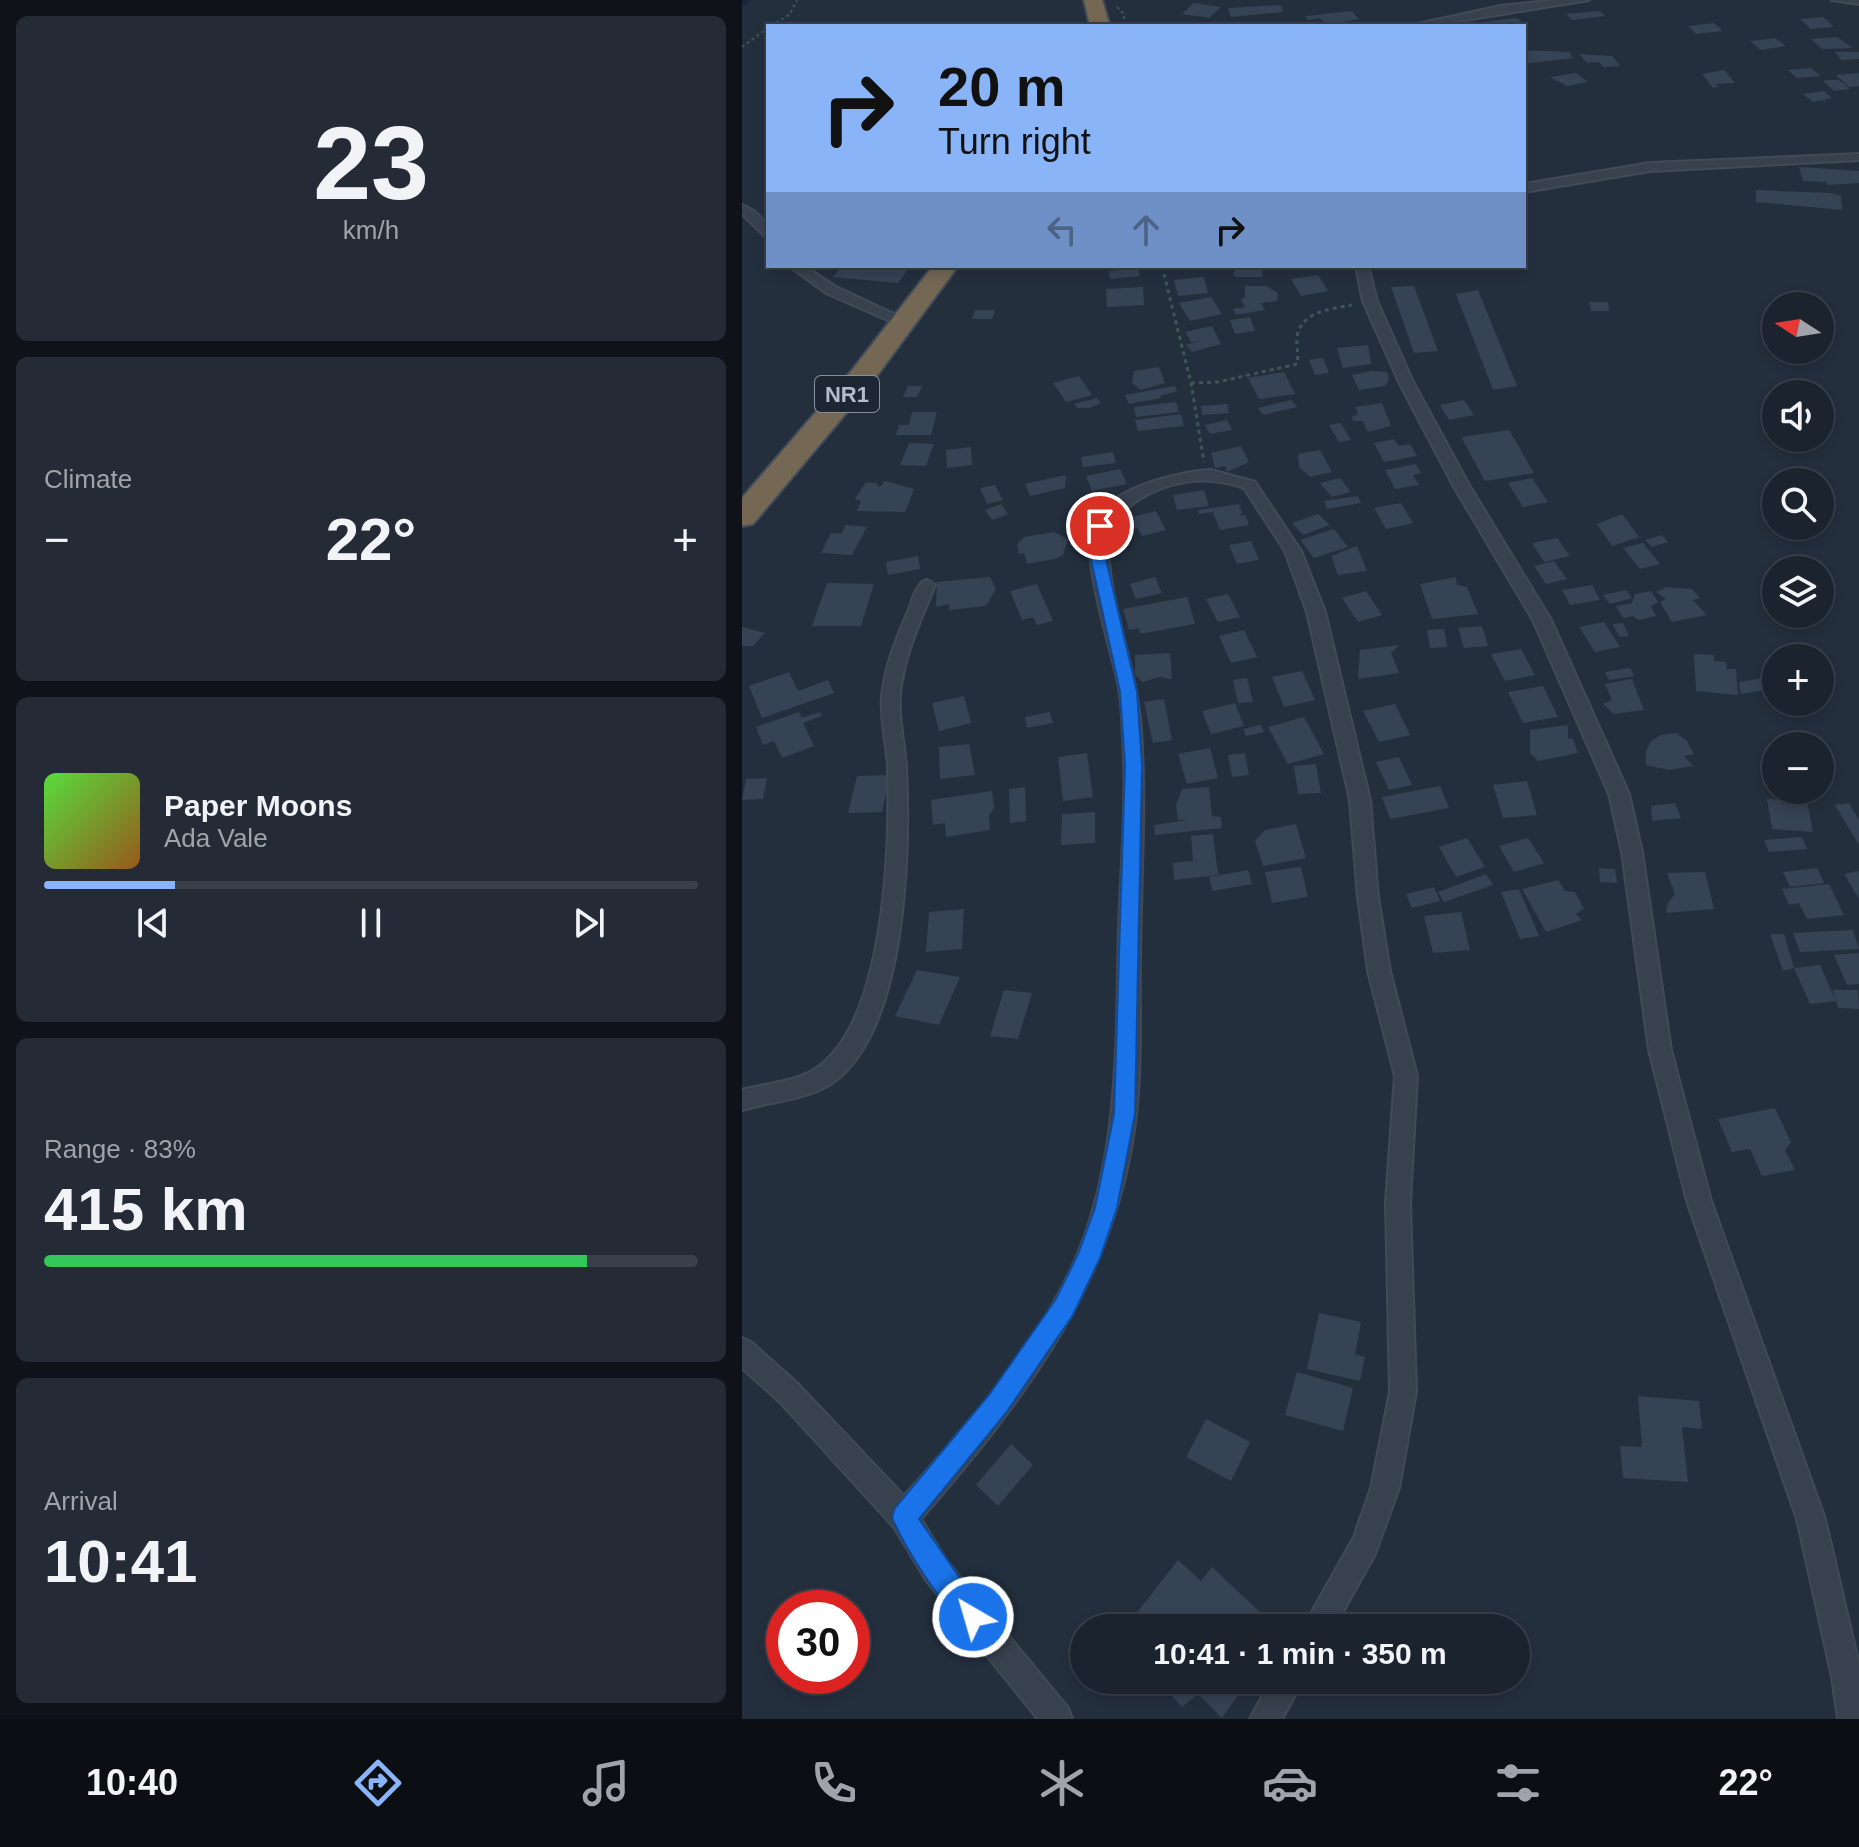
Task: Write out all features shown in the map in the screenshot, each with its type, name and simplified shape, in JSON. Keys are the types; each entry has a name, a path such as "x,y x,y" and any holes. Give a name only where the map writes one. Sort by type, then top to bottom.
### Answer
{"highway":[{"path":"1093,0 1099,24"},
{"name":"NR1","path":"742,517 863,375 944,268"}],"street":[{"path":"1423,24 1501,9 1584,0"},
{"path":"1837,0 1859,1"},
{"path":"1526,188 1650,167 1859,157"},
{"path":"742,209 751,214 766,233"},
{"path":"798,268 831,290 904,322"},
{"path":"1362,268 1370,301 1406,382 1461,485 1542,620 1619,794 1632,852 1639,921 1660,1050 1699,1201 1811,1519 1847,1677 1853,1719"},
{"path":"904,1517 997,1404 1065,1307 1088,1258 1106,1208 1125,1114 1134,765 1129,692 1102,577 1097,537 1100,526 1107,515 1138,492 1176,479 1207,476 1240,480 1250,485 1293,551 1316,612 1360,800 1368,897 1379,971 1406,1076 1398,1202 1403,1392 1385,1488 1365,1544 1326,1614"},
{"path":"742,1100 809,1083 827,1074 845,1059 868,1017 887,931 898,845 896,742 891,696 898,659 927,585"},
{"path":"742,1351 789,1393 904,1517 936,1570 1057,1719"},
{"path":"1265,1719 1280,1694"}],"path":[{"path":"774,24 790,14 797,0"},
{"path":"742,47 766,29"},
{"path":"1162,268 1191,383 1207,476"},
{"path":"1191,383 1218,382 1297,364 1299,328 1307,317 1370,301"}],"building":[{"path":"1194,3 1221,7 1209,18 1182,14"},
{"path":"1281,5 1283,12 1231,17 1228,8"},
{"path":"1352,11 1359,19 1325,24 1320,18 1308,20 1305,16"},
{"path":"1600,11 1605,16 1572,20 1566,14"},
{"path":"1823,17 1834,27 1811,29 1800,19"},
{"path":"1517,18 1524,24 1485,24 1483,22"},
{"path":"1714,23 1723,31 1696,34 1688,26"},
{"path":"1837,37 1853,48 1822,49 1811,39"},
{"path":"1775,38 1786,46 1761,50 1750,41"},
{"path":"1526,50 1569,52 1573,58 1526,64"},
{"path":"1835,52 1859,52 1859,59 1841,60"},
{"path":"1579,54 1612,56 1620,66 1603,67 1599,62 1587,63"},
{"path":"1811,68 1821,76 1797,78 1788,70"},
{"path":"1724,70 1735,83 1715,84 1719,86 1713,88 1702,74"},
{"path":"1576,73 1588,82 1567,86 1550,77"},
{"path":"1859,73 1859,86 1849,87 1836,75"},
{"path":"1839,80 1850,89 1834,91 1823,81"},
{"path":"1824,91 1832,98 1825,99 1825,102 1813,102 1803,94"},
{"path":"1799,167 1859,171 1859,183 1827,185 1826,182 1803,181"},
{"path":"1756,190 1831,193 1841,196 1842,210 1756,202"},
{"path":"840,268 909,268 898,283 833,277"},
{"path":"1138,268 1140,276 1110,279 1109,271"},
{"path":"1237,268 1263,268 1262,277 1235,277 1233,273"},
{"path":"1318,275 1328,291 1301,296 1291,279"},
{"path":"1204,277 1208,293 1178,296 1174,280"},
{"path":"1245,286 1266,286 1278,293 1277,301 1261,303 1265,310 1236,315 1233,309 1245,307 1241,300 1245,297"},
{"path":"1414,286 1438,351 1414,353 1391,287"},
{"path":"1143,287 1144,305 1107,307 1106,289"},
{"path":"1478,290 1517,386 1493,390 1456,294"},
{"path":"1211,297 1222,314 1190,321 1179,303"},
{"path":"1589,302 1608,302 1609,311 1591,311"},
{"path":"975,310 995,310 992,319 972,319"},
{"path":"1250,317 1255,331 1235,334 1230,320"},
{"path":"1212,326 1221,344 1192,352 1186,345 1200,340 1191,342 1185,332"},
{"path":"1368,345 1371,364 1343,368 1337,348"},
{"path":"1323,358 1329,373 1315,375 1309,360"},
{"path":"1159,367 1165,383 1141,390 1132,383 1134,371"},
{"path":"1284,372 1295,394 1259,399 1248,378"},
{"path":"1387,372 1389,379 1385,386 1359,390 1352,375"},
{"path":"1079,376 1092,395 1066,402 1053,383"},
{"path":"908,386 922,386 917,397 903,397"},
{"path":"1175,386 1177,391 1160,396 1162,398 1129,404 1125,395"},
{"path":"1097,398 1101,403 1089,408 1077,408 1074,404"},
{"path":"1291,400 1297,407 1263,415 1258,408"},
{"path":"1464,400 1474,415 1449,420 1440,405"},
{"path":"1176,402 1179,412 1136,417 1134,407"},
{"path":"1382,403 1391,426 1368,432 1363,421 1353,421 1352,417 1358,414 1355,407"},
{"path":"1227,404 1229,413 1202,415 1201,406"},
{"path":"912,412 937,412 931,435 896,435 899,425 909,425"},
{"path":"1181,414 1184,426 1138,431 1135,420"},
{"path":"1227,420 1232,430 1210,434 1205,425"},
{"path":"1341,423 1351,440 1339,442 1329,425"},
{"path":"1509,430 1534,473 1485,481 1461,437"},
{"path":"1394,439 1398,446 1410,444 1417,456 1384,462 1374,443"},
{"path":"909,443 934,444 926,466 900,465"},
{"path":"1241,446 1249,462 1227,472 1225,466 1215,468 1211,453"},
{"path":"971,447 972,465 947,468 946,450"},
{"path":"1320,450 1332,472 1310,477 1299,467 1298,454"},
{"path":"1113,452 1116,463 1083,467 1081,457"},
{"path":"1416,464 1421,473 1413,475 1419,485 1395,489 1385,470"},
{"path":"1120,469 1127,484 1092,491 1086,476"},
{"path":"1066,475 1065,488 1030,496 1025,484"},
{"path":"1340,478 1351,492 1332,497 1320,483"},
{"path":"1532,478 1548,502 1523,507 1508,483"},
{"path":"885,481 914,489 905,512 857,511 861,501 855,499 866,482 876,483 880,487"},
{"path":"995,485 1003,500 987,504 980,488"},
{"path":"1204,490 1209,506 1177,510 1173,495"},
{"path":"1358,496 1361,503 1327,509 1324,501"},
{"path":"1401,503 1413,523 1386,529 1374,508"},
{"path":"1001,504 1008,514 992,520 985,510"},
{"path":"1239,504 1240,516 1245,515 1249,525 1220,530 1213,512 1199,514 1198,510"},
{"path":"1156,511 1166,530 1142,536 1138,528 1130,530 1124,519"},
{"path":"1318,514 1330,525 1303,535 1292,523"},
{"path":"1622,514 1639,537 1612,546 1597,524"},
{"path":"846,525 867,527 852,555 821,553 831,533 841,534"},
{"path":"1334,529 1348,547 1314,558 1300,540"},
{"path":"1054,532 1068,539 1063,555 1027,564 1024,553 1019,554 1017,544 1024,537"},
{"path":"1662,535 1668,542 1652,547 1645,540"},
{"path":"1557,538 1570,556 1544,562 1532,543"},
{"path":"1251,541 1259,560 1237,564 1229,545"},
{"path":"1643,543 1660,564 1640,569 1623,548"},
{"path":"1357,546 1367,571 1338,575 1331,556"},
{"path":"918,556 920,569 888,575 886,562"},
{"path":"1554,561 1567,579 1546,584 1534,566"},
{"path":"990,577 996,589 986,606 949,610 949,604 936,607 937,582"},
{"path":"1155,577 1162,593 1136,599 1130,584"},
{"path":"1456,577 1457,585 1467,587 1478,614 1432,619 1420,584"},
{"path":"827,583 874,584 861,626 812,626"},
{"path":"1037,584 1053,621 1037,625 1033,617 1022,620 1010,591"},
{"path":"1592,585 1600,600 1570,605 1562,590"},
{"path":"1667,587 1692,589 1700,598 1693,600 1707,615 1672,622 1660,602 1666,599 1656,592"},
{"path":"1626,590 1632,598 1610,604 1603,595"},
{"path":"1366,591 1382,615 1358,622 1342,598"},
{"path":"1651,591 1658,602 1651,606 1656,616 1639,620 1633,616 1623,618 1616,606 1632,603 1635,594"},
{"path":"1228,594 1240,617 1218,622 1206,599"},
{"path":"1187,597 1195,624 1140,634 1139,628 1129,630 1123,609"},
{"path":"1604,622 1620,647 1595,652 1579,627"},
{"path":"1623,623 1629,636 1619,637 1613,624"},
{"path":"1482,626 1488,646 1464,648 1458,628"},
{"path":"742,627 765,633 753,646 742,646"},
{"path":"1444,629 1447,647 1430,648 1427,630"},
{"path":"1244,630 1257,657 1231,663 1219,636"},
{"path":"1399,645 1391,653 1399,673 1358,679 1360,650"},
{"path":"1521,649 1535,675 1505,681 1491,654"},
{"path":"1170,653 1172,679 1160,677 1143,682 1135,675 1135,655"},
{"path":"1694,654 1714,655 1714,661 1726,662 1727,669 1736,669 1738,695 1696,691"},
{"path":"1630,668 1634,676 1609,680 1605,672"},
{"path":"1302,671 1315,700 1284,707 1272,677"},
{"path":"789,672 798,691 828,680 834,693 762,718 749,686"},
{"path":"1247,678 1253,702 1238,703 1233,680"},
{"path":"1762,678 1762,690 1741,694 1739,682"},
{"path":"1632,679 1644,710 1614,714 1603,704 1612,700 1605,684"},
{"path":"1543,686 1558,717 1523,723 1508,692"},
{"path":"964,696 971,723 939,731 932,703"},
{"path":"1164,699 1172,740 1153,743 1144,702"},
{"path":"1235,703 1244,726 1211,734 1202,711"},
{"path":"1395,704 1410,735 1379,742 1363,711"},
{"path":"799,712 802,718 820,712 822,716 803,723 814,746 782,758 774,741 763,745 756,727"},
{"path":"1050,712 1053,723 1027,728 1025,717"},
{"path":"1304,717 1324,754 1288,764 1268,727"},
{"path":"1261,725 1264,732 1246,736 1243,729"},
{"path":"1568,725 1568,738 1573,739 1578,753 1538,761 1530,753 1530,730"},
{"path":"1676,733 1687,741 1694,754 1684,756 1693,766 1669,770 1646,765 1646,751 1651,741 1661,735"},
{"path":"969,744 975,775 940,779 939,747"},
{"path":"1210,748 1218,778 1187,784 1178,754"},
{"path":"1087,753 1093,797 1063,801 1058,757"},
{"path":"1245,753 1249,775 1232,777 1228,755"},
{"path":"1399,757 1412,785 1389,790 1376,762"},
{"path":"1316,764 1321,793 1298,794 1294,766"},
{"path":"890,775 882,812 848,813 857,776"},
{"path":"767,778 763,799 742,800 746,779"},
{"path":"1527,781 1537,815 1503,818 1493,785"},
{"path":"1440,786 1449,808 1390,819 1382,797"},
{"path":"1025,787 1026,821 1010,823 1009,789"},
{"path":"1209,787 1212,816 1221,817 1222,828 1155,835 1154,825 1188,820 1178,820 1176,805 1182,789"},
{"path":"992,791 994,808 989,816 990,830 946,837 945,823 933,825 931,800"},
{"path":"1675,803 1681,818 1652,821 1651,806"},
{"path":"1849,803 1859,820 1859,845 1835,805"},
{"path":"1768,804 1807,804 1813,832 1772,829"},
{"path":"1095,812 1095,843 1061,845 1062,814"},
{"path":"1296,824 1306,858 1263,866 1255,841 1265,830"},
{"path":"1213,834 1218,875 1174,880 1173,863 1193,861 1191,836"},
{"path":"1802,837 1807,849 1769,852 1764,840"},
{"path":"1467,838 1485,867 1456,877 1439,847"},
{"path":"1528,838 1544,863 1514,872 1499,846"},
{"path":"1301,867 1308,897 1272,903 1265,872"},
{"path":"1599,868 1615,869 1617,883 1600,882"},
{"path":"1817,868 1824,883 1790,887 1783,872"},
{"path":"1248,870 1252,884 1213,891 1209,877"},
{"path":"1705,872 1714,909 1666,913 1668,903 1675,894 1667,873"},
{"path":"1859,873 1859,899 1844,874"},
{"path":"1486,874 1493,885 1444,902 1438,892"},
{"path":"1558,880 1565,891 1575,892 1584,909 1576,914 1582,920 1546,932 1522,889"},
{"path":"1829,884 1844,915 1807,919 1799,903 1789,905 1782,889"},
{"path":"1434,887 1440,901 1412,908 1406,894"},
{"path":"1519,889 1539,936 1520,939 1501,892"},
{"path":"964,909 962,949 926,952 929,912"},
{"path":"1461,912 1470,950 1433,953 1424,916"},
{"path":"1853,930 1859,949 1800,952 1793,933"},
{"path":"1770,934 1784,934 1794,968 1783,971"},
{"path":"1859,953 1859,984 1847,985 1834,955"},
{"path":"1820,965 1836,1001 1810,1004 1794,968"},
{"path":"917,970 960,977 939,1025 895,1016"},
{"path":"1004,990 1032,993 1018,1039 990,1036"},
{"path":"1833,990 1858,990 1859,1009 1838,1008"},
{"path":"1775,1108 1791,1142 1785,1150 1795,1170 1762,1176 1750,1149 1732,1152 1718,1119"},
{"path":"1319,1313 1361,1322 1355,1354 1365,1357 1360,1381 1307,1369"},
{"path":"1297,1372 1353,1388 1343,1431 1285,1415"},
{"path":"1638,1396 1699,1401 1702,1429 1682,1427 1688,1482 1623,1478 1620,1446 1642,1447"},
{"path":"1206,1419 1250,1442 1231,1481 1186,1457"},
{"path":"1011,1444 1033,1465 998,1506 976,1485"},
{"path":"1178,1560 1201,1581 1212,1567 1262,1614 1136,1614"},
{"path":"1170,1694 1198,1694 1182,1707"},
{"path":"1198,1694 1239,1694 1222,1718"}],"waterway":[{"path":"742,4 748,0"}],"route":[{"path":"973,1617 936,1570 904,1517 997,1404 1065,1307 1088,1258 1106,1208 1125,1114 1134,765 1129,692 1098,555 1100,526"}]}
